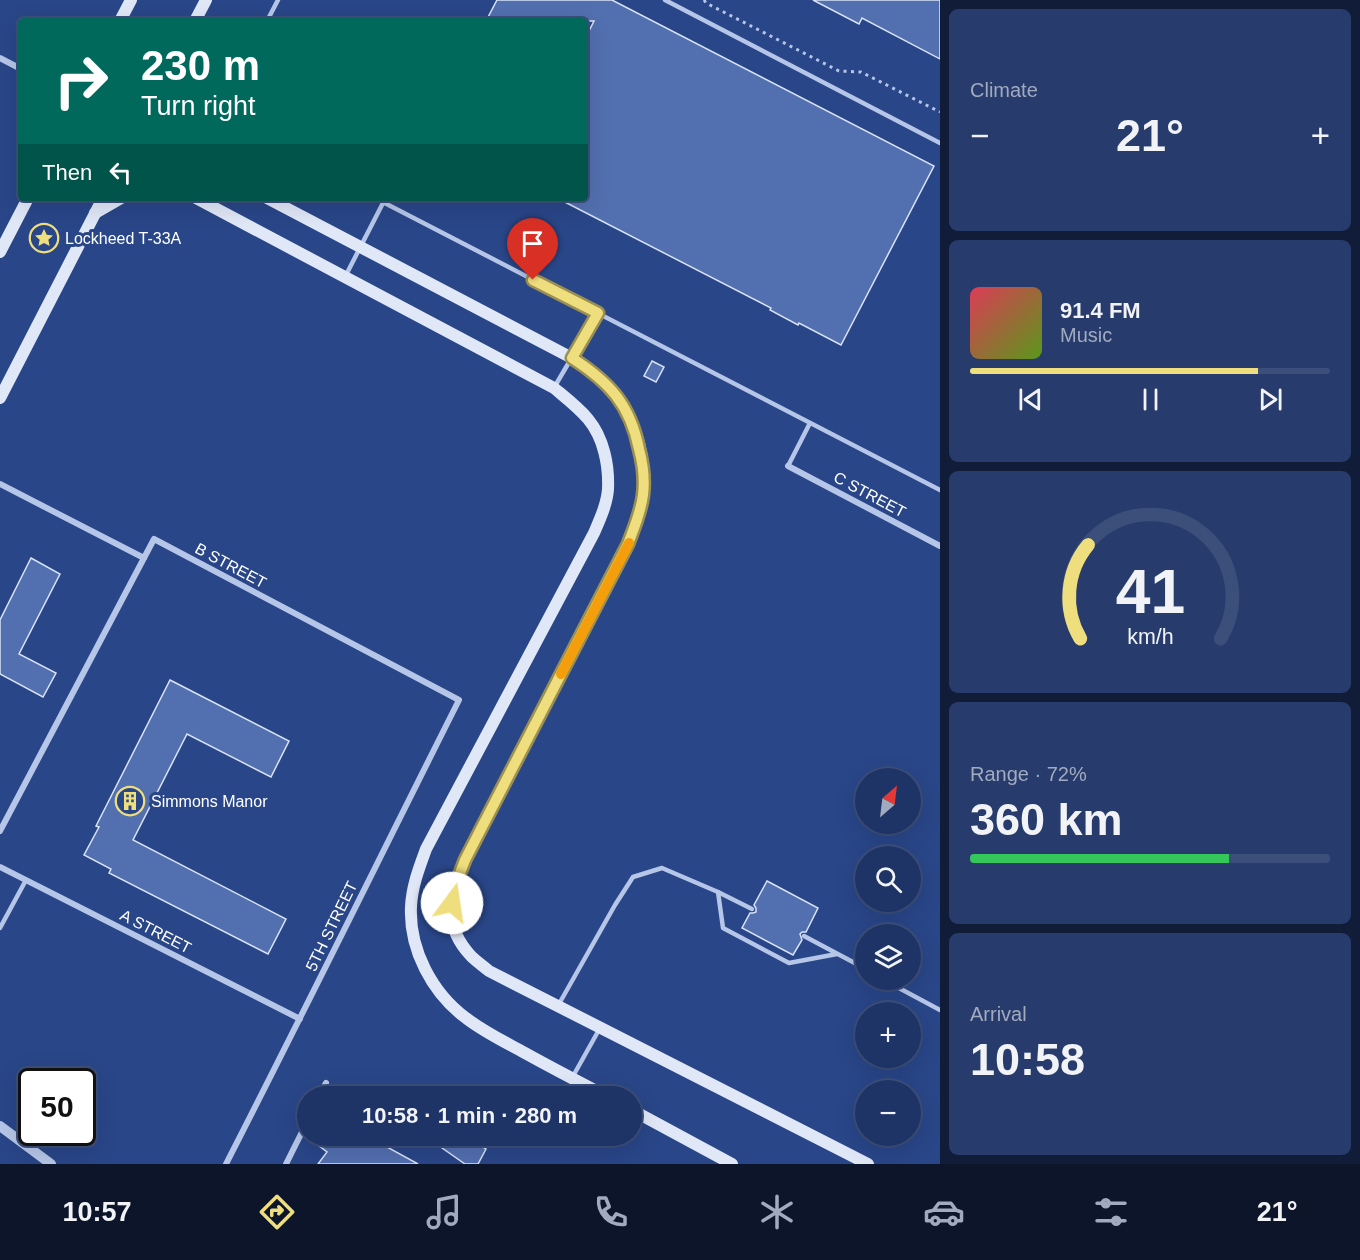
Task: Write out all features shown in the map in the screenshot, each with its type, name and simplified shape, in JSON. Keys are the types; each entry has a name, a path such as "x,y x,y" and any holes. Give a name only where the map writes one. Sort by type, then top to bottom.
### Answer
{"main road":[{"path":"122,18 131,0"},
{"path":"197,18 206,0"},
{"path":"0,252 26,201"},
{"path":"0,398 101,201"},
{"path":"94,213 116,201"},
{"path":"202,201 554,388 590,421 600,438 605,454 608,480 603,513 426,849 417,871 411,908 413,932 420,956 430,978 446,1000 465,1018 488,1033 587,1086"},
{"path":"273,201 572,358 594,372 618,397 631,420 644,469 643,495 628,544 465,860 452,903 451,919 457,937 471,956 489,970 867,1164"},
{"path":"642,1115 732,1164"}],"street":[{"path":"0,58 18,67"},
{"name":"C STREET","path":"788,466 940,546"},
{"path":"0,484 144,558 0,831"},
{"name":"B STREET","path":"144,558 154,539 459,700"},
{"name":"5TH STREET","path":"226,1164 459,700"},
{"name":"A STREET","path":"0,867 300,1019"},
{"path":"0,1126 51,1164"},
{"path":"285,1164 297,1141"}],"lane":[{"path":"269,18 278,0"},
{"path":"666,0 940,143"},
{"path":"380,201 940,490"},
{"path":"345,277 384,203"},
{"path":"554,388 598,313"},
{"path":"788,466 810,423"},
{"path":"558,1006 633,877 662,868 752,909"},
{"path":"0,928 26,880"},
{"path":"718,892 723,928 789,963 837,954"},
{"path":"804,936 855,963"},
{"path":"903,990 940,1010"},
{"path":"572,1078 600,1028"}],"path":[{"path":"704,0 839,72 861,72 940,112"}],"building":[{"path":"497,0 612,0 934,166 841,345 799,323 798,325 770,310 771,308 563,201 588,201 588,33 594,21 588,21 588,18 488,18"},
{"path":"813,0 940,0 940,59 862,18 859,24"},
{"path":"652,361 664,367 656,382 644,376"},
{"path":"31,558 60,574 19,654 56,673 43,697 0,674 0,620"},
{"name":"Simmons Manor","path":"170,680 289,741 271,777 187,734 133,840 286,919 268,954 109,873 111,869 84,855 99,827 96,826"},
{"path":"767,881 818,908 806,932 800,934 802,940 793,955 742,928 750,913 756,912 754,905"},
{"path":"319,1146 385,1146 418,1164 318,1164 327,1152"},
{"path":"439,1146 481,1146 486,1149 478,1164 465,1164"}],"slow traffic":[{"path":"561,674 629,543"}],"place":[{"name":"Lockheed T-33A","path":"44,238"},
{"name":"Simmons Manor","path":"130,801"}],"route":[{"path":"452,903 465,860 628,544 643,495 644,469 631,420 618,397 594,372 572,358 598,313 533,280"}]}
